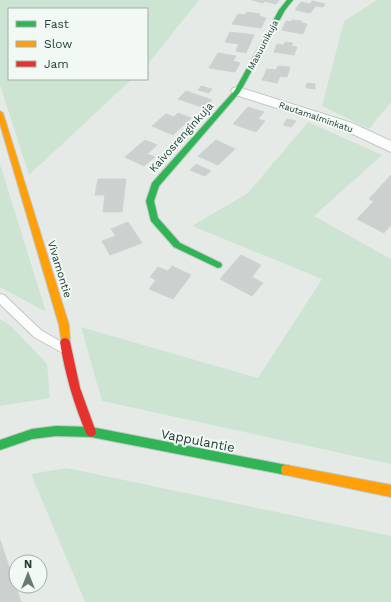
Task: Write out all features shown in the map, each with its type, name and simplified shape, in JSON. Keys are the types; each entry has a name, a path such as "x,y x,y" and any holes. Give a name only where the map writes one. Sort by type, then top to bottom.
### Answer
{"street":[{"name":"Masuunikuja","path":"238,91 282,10 290,0"},
{"name":"Rautamalminkatu","path":"238,91 347,126 391,147"},
{"name":"Kaivosrenginkuja","path":"218,265 177,245 154,219 150,201 155,185 238,91"},
{"name":"Vivamontie","path":"0,113 64,325 65,349 79,408 91,432"},
{"name":"Vappulantie","path":"0,445 32,434 56,431 91,432 391,491"}],"lane":[{"path":"0,298 38,334 65,349"}],"green space":[{"path":"0,0 199,0 148,64 148,8 8,8 8,80 131,80 29,175 0,85"},
{"path":"377,0 391,0 391,102 369,129 322,106 344,21"},
{"path":"308,122 382,155 314,216 391,259 391,464 102,401 81,327 258,378 322,279 192,226 248,193"},
{"path":"0,164 46,312 0,287"},
{"path":"0,319 11,326 47,364 50,398 0,406"},
{"path":"67,468 391,536 391,602 85,602 31,474"}],"building":[{"path":"252,0 279,0 276,4"},
{"path":"312,1 325,4 323,7 316,6 310,13 295,10 301,2 310,4"},
{"path":"247,12 260,14 259,16 266,18 261,28 232,24 238,14 245,15"},
{"path":"292,20 301,21 302,23 307,24 303,34 282,30 286,21 291,22"},
{"path":"230,32 254,35 246,53 236,51 239,44 225,42"},
{"path":"285,42 293,43 291,46 297,47 294,55 274,52 277,44 284,45"},
{"path":"218,53 236,56 233,61 240,63 235,72 209,68"},
{"path":"278,66 290,67 287,77 280,76 277,83 262,80 267,69 276,70"},
{"path":"307,83 315,84 315,89 306,88"},
{"path":"201,86 212,89 209,93 198,90"},
{"path":"186,91 212,100 205,108 178,99"},
{"path":"248,107 264,112 258,119 265,121 256,132 233,124"},
{"path":"178,113 191,118 173,135 152,126 166,114 174,117"},
{"path":"287,119 296,121 291,127 283,125"},
{"path":"145,140 157,145 147,154 155,157 144,166 125,157"},
{"path":"216,140 235,149 218,165 198,156"},
{"path":"196,164 211,171 205,176 190,170"},
{"path":"391,175 391,225 384,233 357,219 374,201 369,199"},
{"path":"98,179 126,179 122,212 103,212 105,195 95,195"},
{"path":"128,222 142,243 110,255 102,241 116,236 111,229"},
{"path":"241,255 261,265 252,277 263,283 252,296 220,279"},
{"path":"172,266 191,275 173,299 149,289 156,280 150,277 158,267 168,271"},
{"path":"0,540 8,564 8,594 18,594 21,602 0,602"}],"traffic: fast":[{"path":"218,265 177,245 154,219 150,201 155,185 238,91 282,10 290,0"},
{"path":"0,445 32,434 56,431 91,432 286,470"}],"traffic: slow":[{"path":"0,113 64,325 65,342"},
{"path":"286,470 391,491"}],"traffic: jam":[{"path":"65,342 75,388 91,432"}]}
